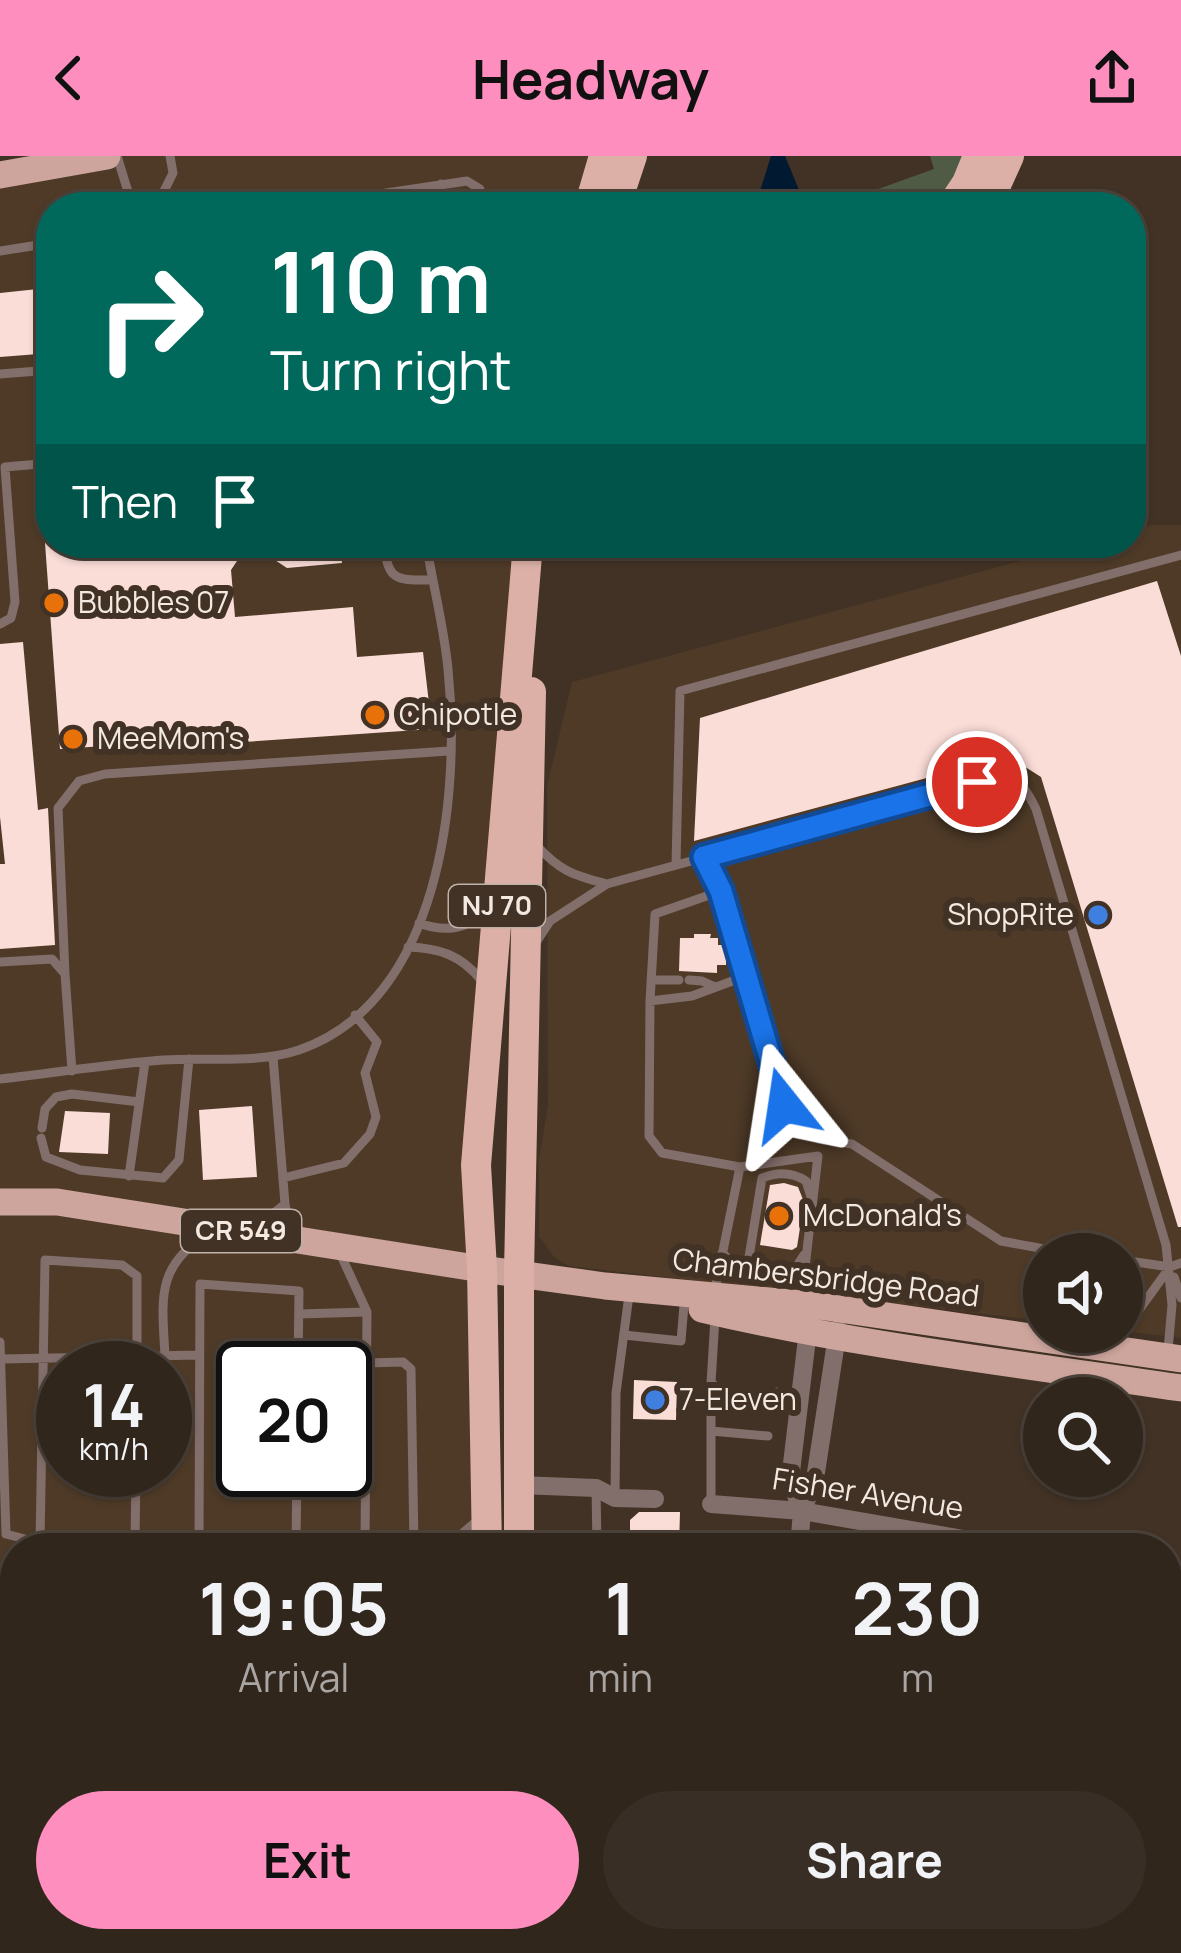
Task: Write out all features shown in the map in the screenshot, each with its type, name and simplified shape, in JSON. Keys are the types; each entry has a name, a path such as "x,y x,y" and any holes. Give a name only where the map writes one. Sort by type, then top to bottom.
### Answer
{"highway":[{"path":"961,192 977,156"},
{"path":"993,192 1009,156"},
{"path":"597,192 614,159"},
{"path":"614,159 615,192"},
{"path":"614,159 628,192"},
{"name":"NJ 70","path":"487,1533 476,1165 527,558"},
{"name":"NJ 70","path":"519,1533 519,1274 531,692 543,558"}],"main road":[{"path":"0,175 107,156"},
{"name":"Chambersbridge Road","path":"0,1202 57,1202 714,1304 1023,1338"},
{"name":"Chambersbridge Road","path":"617,1289 684,1305 714,1304 808,1334 830,1318 1173,1372"},
{"name":"Chambersbridge Road","path":"1109,1353 1173,1372"}],"street":[{"path":"800,1533 802,1510 815,1479 830,1318"},
{"path":"802,1510 790,1480 808,1334"},
{"path":"519,1485 596,1488 616,1498 656,1498"},
{"name":"Fisher Avenue","path":"711,1504 802,1510 914,1533"}],"lane":[{"path":"117,156 128,192"},
{"path":"164,192 173,173 170,156"},
{"path":"390,192 466,181 480,192"},
{"path":"442,184 442,192"},
{"path":"0,251 36,246"},
{"path":"0,374 36,371"},
{"path":"0,624 11,618 15,602 3,465 36,464"},
{"path":"676,865 680,692 1181,555"},
{"path":"386,558 393,576 431,580"},
{"path":"0,1079 145,1062 273,1057 333,1035 378,997 418,923 446,835 448,663 429,558"},
{"path":"72,1071 58,808 80,781 105,774 449,751"},
{"path":"526,959 550,921 607,884 948,788 1006,775 1013,778 1026,789 1036,809 1176,1265 1181,1298"},
{"path":"530,838 554,866 607,884"},
{"path":"704,857 721,891 788,1119 819,1139 852,1144 1001,1241 1023,1245"},
{"path":"721,891 655,914 649,1136 662,1153 740,1167 818,1156"},
{"path":"418,923 433,928 468,927 497,904"},
{"path":"408,946 438,948 470,966 491,992"},
{"path":"0,962 52,959 65,974"},
{"path":"650,1001 692,996 746,976"},
{"path":"651,980 702,980 715,987"},
{"path":"283,1178 344,1163 370,1134 376,1117 365,1073 377,1042 356,1016"},
{"path":"273,1057 285,1204 288,1220 307,1241"},
{"path":"139,1102 72,1094 56,1097 45,1109 41,1133 46,1157 80,1170 163,1178 179,1160 189,1059"},
{"path":"129,1176 145,1062"},
{"path":"819,1139 805,1267 830,1318"},
{"path":"711,1504 714,1304 740,1167"},
{"path":"767,1274 748,1257 762,1178 780,1173 806,1181 812,1207"},
{"path":"250,1232 285,1204"},
{"path":"164,1341 162,1290 173,1264 188,1246 218,1227"},
{"path":"336,1246 367,1312 366,1341"},
{"path":"722,1253 752,1274 767,1274 795,1268 807,1250"},
{"path":"44,1341 46,1260 122,1265 137,1276 137,1341"},
{"path":"1143,1263 1176,1265"},
{"path":"1143,1305 1176,1265"},
{"path":"1173,1372 1176,1265"},
{"path":"199,1533 200,1284 299,1291 298,1341"},
{"path":"616,1498 616,1394 625,1335 617,1289"},
{"path":"625,1335 681,1341 684,1305"},
{"path":"299,1314 367,1312"},
{"path":"0,1342 3,1533"},
{"path":"192,1355 200,1355"},
{"path":"2,1359 36,1360"},
{"path":"372,1364 403,1362 411,1369 414,1533"},
{"path":"710,1383 741,1402 758,1404 776,1392 800,1396"},
{"path":"711,1432 768,1436"},
{"path":"596,1488 597,1533"},
{"path":"40,1533 41,1497"},
{"path":"135,1533 136,1497"},
{"path":"296,1533 297,1497"},
{"path":"365,1497 365,1533"},
{"path":"462,1533 472,1528 487,1507"}],"shaded area":[{"path":"107,156 602,156 593,192 36,192 36,558 527,558 476,1165 487,1533 0,1533 0,174"},
{"path":"1181,525 1181,1338 1143,1333 1143,1233 1023,1233 1023,1319 569,1266 554,1257 539,1236 539,1160 548,1105 547,786 572,682 1031,558 1146,558 1146,527"}],"green space":[{"path":"930,156 967,156 946,192 870,192 934,169"}],"water":[{"path":"771,156 785,156 800,192 760,192"}],"building":[{"path":"36,289 36,354 0,357 0,293"},
{"path":"46,558 239,558 231,570 235,617 353,607 357,657 423,652 432,729 244,742 244,734 208,737 209,745 171,748 170,739 142,742 143,750 105,754 104,746 60,749"},
{"path":"272,558 342,558 342,563 287,568"},
{"path":"1157,581 1181,656 1181,1227 1041,777 1008,756 694,841 700,718"},
{"path":"23,642 38,810 48,808 55,945 0,949 0,864 5,864 0,817 0,644"},
{"path":"694,934 711,934 710,938 718,938 718,945 726,945 726,965 717,965 717,973 679,971 680,938 694,938"},
{"path":"252,1106 257,1177 203,1180 199,1110"},
{"path":"65,1111 110,1113 108,1154 59,1152"},
{"name":"McDonald's","path":"770,1185 798,1187 804,1202 797,1247 792,1250 760,1245"},
{"name":"7-Eleven","path":"634,1380 677,1382 676,1420 633,1419"},
{"path":"639,1512 680,1512 679,1533 630,1533 630,1520"}],"place":[{"name":"Bubbles 07","path":"54,603"},
{"name":"Chipotle","path":"375,715"},
{"name":"MeeMom's","path":"73,739"},
{"name":"ShopRite","path":"1098,915"},
{"name":"McDonald's","path":"779,1216"},
{"name":"7-Eleven","path":"655,1400"}],"route":[{"path":"784,1105 721,891 704,857 977,782"}]}
